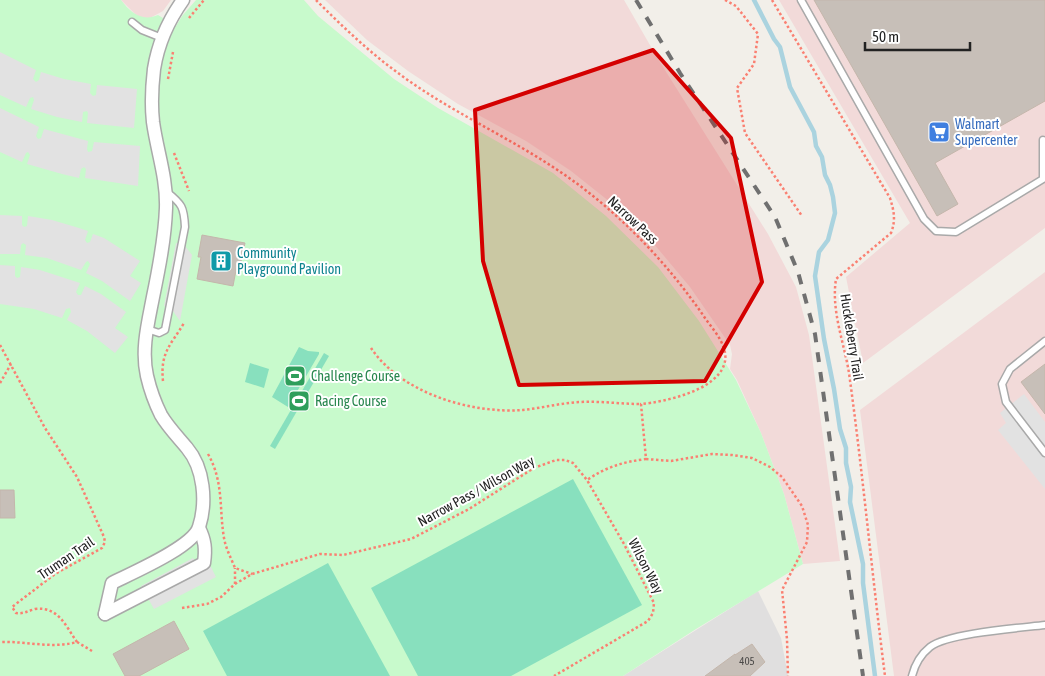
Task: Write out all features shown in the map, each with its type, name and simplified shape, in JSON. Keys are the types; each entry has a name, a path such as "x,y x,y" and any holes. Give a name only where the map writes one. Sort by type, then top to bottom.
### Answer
{"street":[{"path":"183,0 162,38 154,67 152,110 166,191 162,245 147,329 145,365 151,389 161,415 188,449 199,467 202,486 202,506 199,528 194,537 183,546 112,584 105,614 204,563 206,548 199,528"}],"lane":[{"path":"801,0 924,219 936,231 956,232 1043,179 1043,140"},
{"path":"132,22 142,30 162,38"},
{"path":"147,329 159,333 164,330 185,226 184,209 179,201 166,191"},
{"path":"1045,341 1010,369 1002,384 1006,402 1045,453"},
{"path":"912,676 915,663 931,646 946,640 954,637 1045,625"}],"path":[{"path":"185,24 189,16 204,0"},
{"name":"Narrow Pass","path":"316,0 347,32 398,73 450,108 560,172 610,210 652,252 691,297 722,342 725,354 724,366 718,374 703,386 684,395 662,402 641,404"},
{"path":"725,0 736,6 758,34 754,64 737,88 745,133 802,216"},
{"name":"Huckleberry Trail","path":"772,0 890,198 894,210 895,222 891,233 836,279 834,289 834,302 848,371 885,676"},
{"path":"167,81 174,50"},
{"path":"171,147 189,191"},
{"path":"162,372 166,352 184,323"},
{"path":"0,345 12,364 0,383"},
{"path":"370,348 382,362 412,385 464,405 483,409 522,410 580,402 641,404 646,459"},
{"name":"Truman Trail","path":"12,364 44,428 77,477 96,516 105,542 102,548 69,565 12,607 16,613 36,609 54,612 63,619 77,642"},
{"path":"587,480 600,470 616,464 646,459 672,461 712,454 752,458 770,467 782,477 802,506 808,526 807,542 782,590 787,639 788,676"},
{"name":"Narrow Pass / Wilson Way","path":"235,584 252,574 320,554 343,555 411,539 469,508 534,468 556,460 565,460 573,464 587,480"},
{"name":"Wilson Way","path":"554,676 648,621 653,613 654,604 624,544 587,480"},
{"path":"182,608 207,604 221,597 235,584 235,568"},
{"path":"0,642 48,646 77,642 92,651"}],"highlighted area":[{"path":"653,50 731,138 762,282 705,381 519,385 483,261 475,110"}],"shaded area":[{"path":"121,0 171,0 163,11 150,18 143,18 137,16"},
{"path":"325,0 624,0 658,59 768,234 796,287 809,335 840,561 803,564 784,494 761,433 737,380 730,369 732,354 730,345 690,287 654,244 615,206 571,171 526,141 458,104 408,71 367,40"},
{"path":"779,0 1045,0 1045,228 863,363 846,277 910,223"},
{"path":"0,52 36,70 33,79 36,82 39,80 41,72 91,84 90,93 93,96 96,95 97,85 137,89 134,128 87,123 87,111 83,112 82,122 57,117 31,109 33,97 30,98 26,107 0,95"},
{"path":"0,108 39,127 36,136 38,139 41,138 44,129 88,141 88,152 92,151 94,142 140,146 138,186 85,178 86,169 84,167 81,169 79,178 27,164 30,155 28,152 22,162 0,152"},
{"path":"0,215 22,216 22,225 24,227 27,226 28,216 52,220 79,228 88,231 85,240 87,243 90,242 93,234 104,238 140,261 130,276 141,283 130,301 102,281 86,273 90,264 88,261 81,270 47,258 25,255 26,245 23,243 20,254 0,254"},
{"path":"176,243 185,246 192,255 180,321 170,307 164,306"},
{"path":"0,265 15,266 15,276 17,278 20,277 21,267 40,270 80,283 76,292 78,295 81,295 85,286 101,294 126,312 115,328 128,337 115,353 87,331 67,320 71,312 70,308 66,309 62,318 34,309 0,304"},
{"path":"1045,272 1045,676 894,676 860,410"},
{"path":"1024,394 1045,422 1045,489 998,430 1006,423 1000,413"},
{"path":"193,558 198,566 204,563 211,567 216,577 154,609 141,586"},
{"path":"758,591 781,638 788,676 623,676"}],"green space":[{"path":"0,0 121,0 137,15 152,17 158,15 176,26 196,0 304,0 318,16 394,79 438,108 553,173 606,216 658,267 699,321 736,380 761,433 784,494 803,564 623,676 0,676"},
{"name":"Challenge Course","path":"299,347 308,351 319,352 319,354 288,407 272,397"},
{"name":"Racing Course","path":"324,353 329,356 275,449 270,446"},
{"path":"250,363 269,369 264,388 245,382"},
{"path":"573,479 642,605 511,676 418,676 371,588"},
{"path":"328,563 390,676 227,676 203,631"}],"building":[{"name":"Walmart Supercenter","path":"814,0 1045,0 1045,101 935,163 958,204 937,216"},
{"name":"Community Playground Pavilion","path":"202,235 245,243 240,266 237,265 233,286 197,279"},
{"path":"1045,364 1045,414 1021,382"},
{"path":"0,490 14,490 15,518 0,518"},
{"path":"174,621 189,649 139,676 125,676 113,654"},
{"path":"752,644 765,662 750,676 705,676 735,654"}],"waterway":[{"path":"754,0 780,47 790,87 814,132 816,146 822,157 825,175 833,197 835,213 828,240 819,252 815,276 840,429 846,448 846,463 851,487 850,502 863,564 863,583 875,676"}],"railway":[{"path":"636,0 680,73 775,217 798,272 815,334 863,676"}],"place":[{"name":"Walmart Supercenter","path":"939,132"},
{"name":"Community Playground Pavilion","path":"221,261"},
{"name":"Challenge Course","path":"295,376"},
{"name":"Racing Course","path":"299,401"}]}
